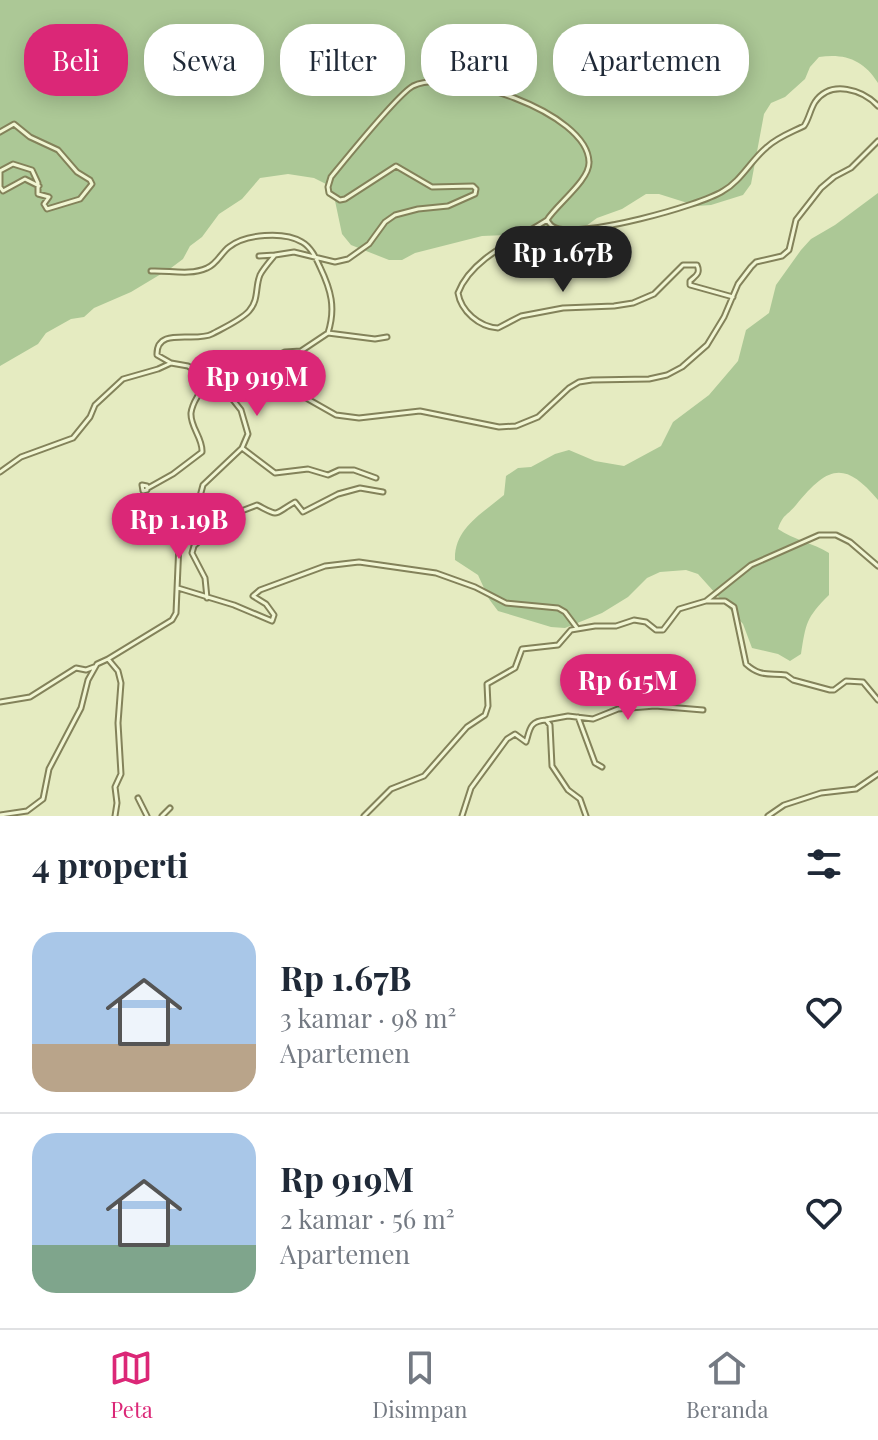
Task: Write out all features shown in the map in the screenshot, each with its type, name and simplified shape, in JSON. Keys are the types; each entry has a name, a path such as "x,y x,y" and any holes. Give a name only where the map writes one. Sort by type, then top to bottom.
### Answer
{"street":[{"path":"259,256 294,252 335,262 348,259 369,244 385,222 395,215 448,206 476,193 473,186 432,187 398,166 345,199 340,200 329,193 329,181 334,172 405,92 420,84 456,84 519,98 551,115 581,142 589,159 587,173 547,220 487,259 466,277 458,293 465,311 485,325 498,328 521,316 563,308 633,303 654,294 681,267 689,264 697,265 698,270 690,285 733,297"},
{"path":"547,220 556,229 585,229 688,206 726,190 765,148 783,135 804,126 820,97 850,89 865,94 878,106"},
{"path":"0,132 14,124 30,137 54,146 92,184 80,199 47,209 44,203 49,197 39,196 39,186 36,175 28,167 13,164 0,171 3,191 21,179 39,186"},
{"path":"253,368 336,415 359,418 420,411 490,426 516,426 538,417 579,382 649,379 682,367 707,345 743,276 754,264 779,257 789,250 796,220 821,188 851,168 878,141"},
{"path":"151,271 192,272 206,269 234,244 269,236 301,241 316,258 332,296 334,312 328,333 301,351 285,352 253,368 221,378 204,375"},
{"path":"0,702 30,697 76,668 90,670 172,620 176,613 179,543 195,515 203,485 242,448 248,434 241,410 226,391 188,366 171,363 157,355 159,341 174,336 209,336 244,315 256,298 260,276 275,255"},
{"path":"328,333 375,339 387,337"},
{"path":"0,472 21,457 73,438 90,417 95,405 123,379 171,363"},
{"path":"148,488 202,452 191,415 204,387 204,375"},
{"path":"242,448 275,473 308,469 328,475 339,470 354,470 376,478"},
{"path":"195,515 224,517 254,505 273,514 295,502 303,512 338,494 360,488 383,492"},
{"path":"706,601 751,565 819,535 836,535 850,542 878,566"},
{"path":"205,536 194,546 192,553 205,578 207,598"},
{"path":"178,588 234,605 272,621 274,615 269,608 253,596 260,590 325,566 359,562 389,564 448,576 506,603 558,608 577,628"},
{"path":"364,816 391,789 424,776 467,727 485,715 488,706 487,684 515,668 522,649 558,645 569,631 577,628 616,626 634,620 646,622 659,631 669,624 679,609 706,601 725,601 734,607 746,664 752,670 771,676 786,675 793,680 830,690 846,681 863,682 878,700"},
{"path":"108,659 118,671 121,683 118,723 121,774 115,787 115,816"},
{"path":"0,815 27,811 43,799 51,764 81,708 88,680 97,664"},
{"path":"462,816 471,788 507,739 515,734 526,742 530,727 536,721 562,716 593,719 618,709 655,706 703,710"},
{"path":"578,717 595,763 602,767"},
{"path":"546,720 550,725 553,769 568,790 580,799 586,816"},
{"path":"768,816 784,805 821,793 856,789 878,774"},
{"path":"138,798 147,816"},
{"path":"162,816 170,808"}],"green space":[{"path":"0,0 878,0 878,83 867,69 853,60 837,56 819,57 805,79 785,97 771,103 764,114 751,184 743,195 697,206 659,194 646,194 586,226 548,239 482,236 415,253 402,260 389,260 351,245 342,234 334,196 326,184 314,178 288,174 260,178 242,199 219,214 202,237 190,246 183,259 171,268 131,292 94,308 84,317 71,319 46,333 38,344 0,366"},
{"path":"878,193 878,500 855,478 836,473 817,482 782,520 778,529 829,553 829,595 808,622 801,654 790,661 778,654 752,648 743,624 698,574 686,570 660,572 647,578 628,597 602,613 565,628 551,627 498,611 478,575 455,560 464,530 504,495 506,476 518,468 531,467 569,450 595,461 624,466 661,446 673,422 709,395 738,361 746,330 769,313 776,285 801,250 811,239"}]}
